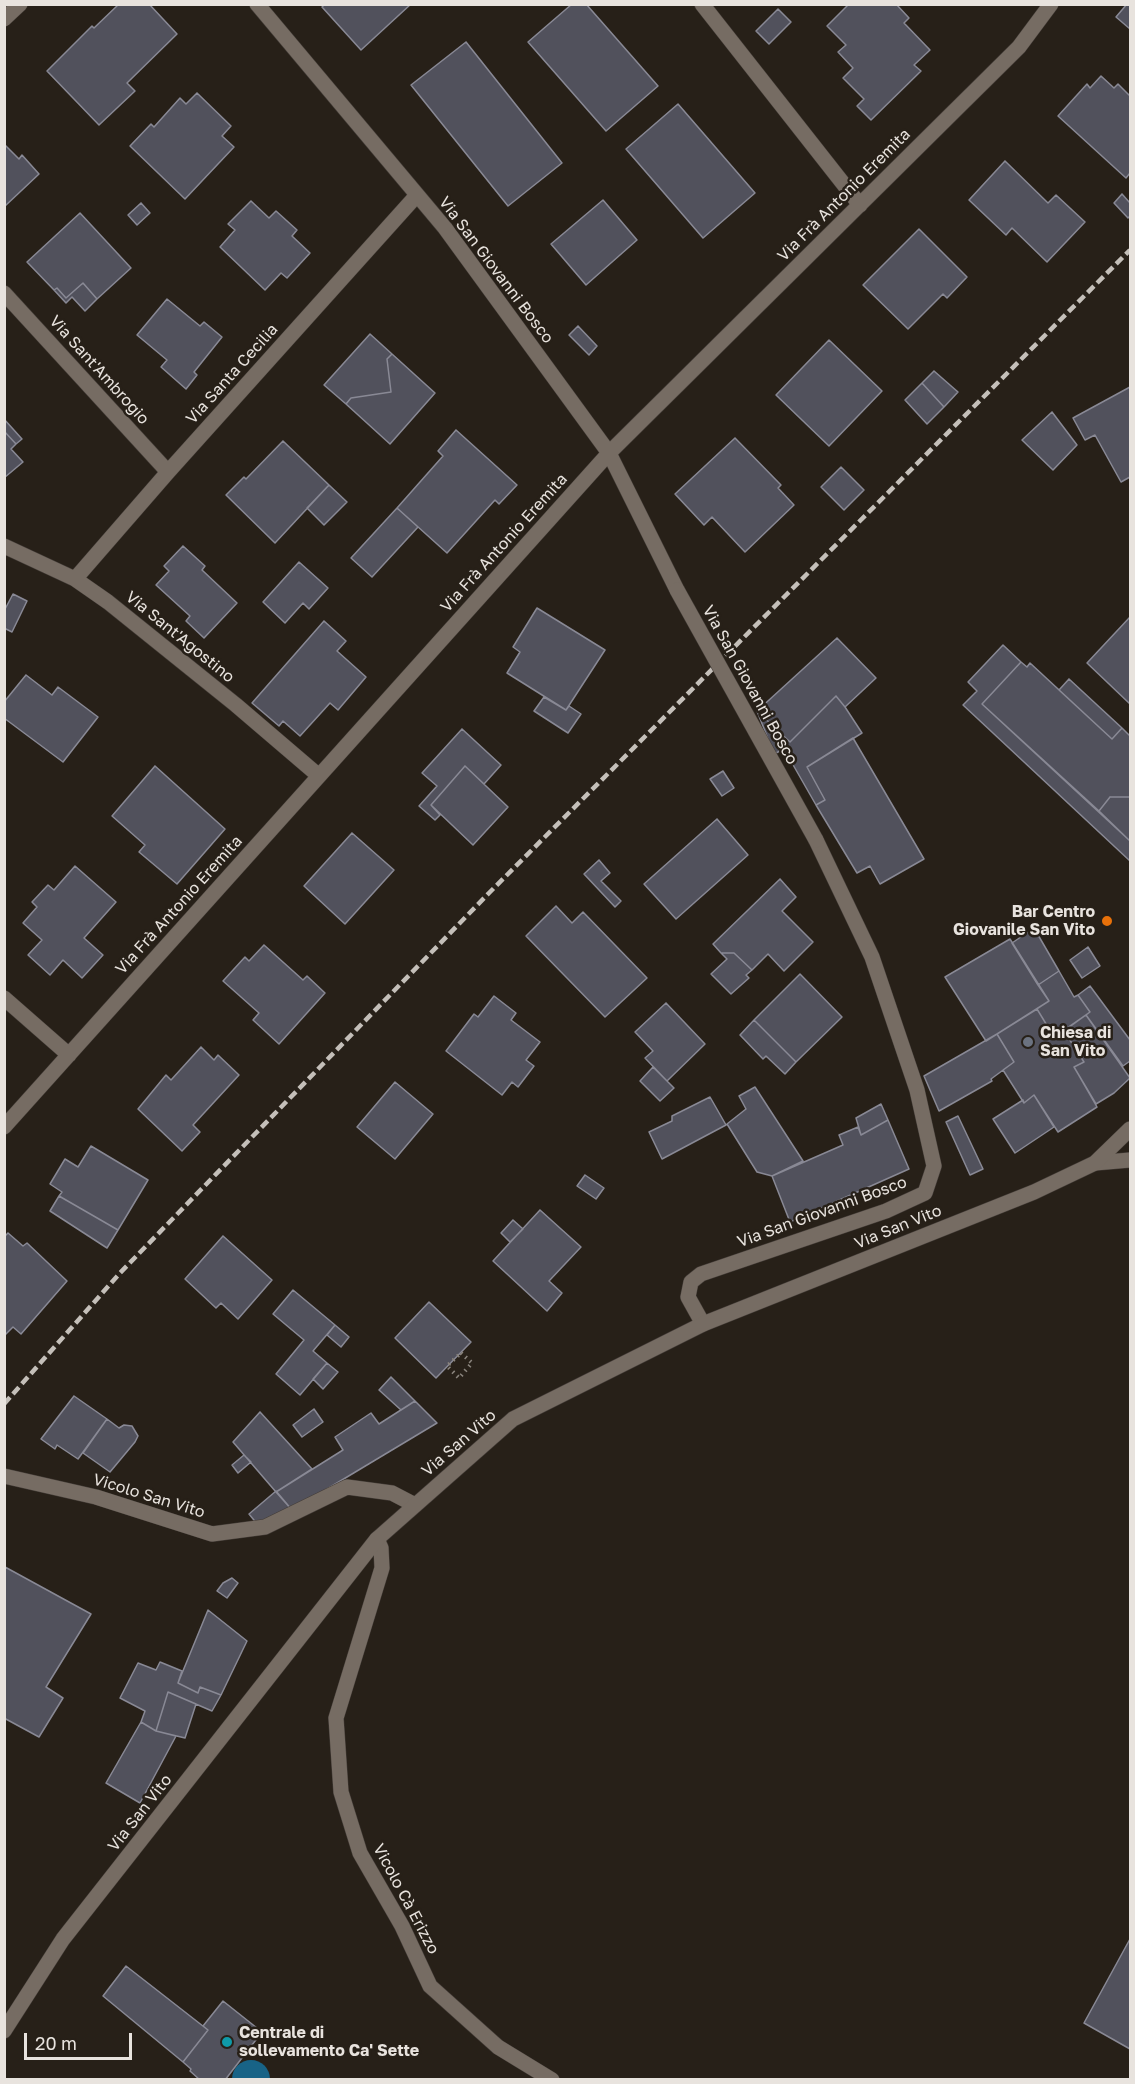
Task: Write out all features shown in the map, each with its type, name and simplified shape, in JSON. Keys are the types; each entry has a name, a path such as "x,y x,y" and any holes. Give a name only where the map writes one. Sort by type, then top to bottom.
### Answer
{"street":[{"path":"4,19 20,4"},
{"name":"Via San Giovanni Bosco","path":"257,4 445,228 609,453 677,590 816,840 872,957 917,1090 934,1166 925,1193 886,1211 701,1274 691,1282 688,1297 703,1324"},
{"path":"702,4 860,205"},
{"name":"Via Frà Antonio Eremita","path":"4,1127 609,453 1019,46 1051,4"},
{"name":"Via Santa Cecilia","path":"75,579 417,195"},
{"name":"Via Sant'Ambrogio","path":"4,293 168,472"},
{"name":"Via Sant'Agostino","path":"4,546 75,579 108,602 236,705 319,776"},
{"path":"4,998 69,1055"},
{"name":"Via San Vito","path":"4,2031 63,1939 377,1539 513,1419 703,1324 1034,1192 1095,1162 1131,1129"},
{"path":"1095,1162 1131,1160"},
{"name":"Vicolo San Vito","path":"4,1476 96,1497 212,1534 266,1527 347,1487 392,1492 415,1505"},
{"name":"Vicolo Cà Erizzo","path":"377,1539 381,1548 382,1568 336,1718 341,1792 360,1853 402,1926 430,1986 498,2047 552,2079"}],"path":[{"path":"461,1353 472,1364 459,1378 447,1366 461,1353"}],"building":[{"path":"119,4 149,4 177,34 127,83 135,91 99,125 47,71 92,26 94,28"},
{"path":"325,4 411,4 361,50 322,7"},
{"path":"572,4 586,4 658,86 606,131 528,42"},
{"path":"849,4 896,4 909,18 904,23 930,50 914,65 921,71 871,120 857,106 864,99 843,78 853,68 838,52 846,45 827,26"},
{"path":"1127,4 1130,4 1130,29 1116,17"},
{"path":"778,9 791,22 769,44 756,31"},
{"path":"466,42 562,163 508,206 411,85"},
{"path":"1101,76 1114,88 1118,84 1130,96 1130,173 1126,178 1058,116 1087,84 1090,88"},
{"path":"197,93 231,126 222,136 234,147 185,199 130,146 151,124 154,127 180,98 186,104"},
{"path":"678,104 755,193 703,238 626,149"},
{"path":"4,144 19,159 22,155 39,174 4,207"},
{"path":"1005,161 1048,203 1056,195 1085,222 1047,262 1012,228 1006,235 969,200"},
{"path":"1122,194 1130,203 1128,218 1114,203"},
{"path":"603,200 637,240 586,285 551,244"},
{"path":"251,201 269,218 276,211 297,230 292,236 310,253 287,278 281,273 265,290 220,247 235,230 228,224"},
{"path":"141,203 150,213 137,225 128,215"},
{"path":"80,213 131,268 97,299 83,283 66,298 57,288 54,290 27,262"},
{"path":"919,229 967,277 947,298 943,294 908,329 863,285"},
{"path":"83,283 97,299 85,311 72,297 66,303 54,290 57,288 66,298"},
{"path":"167,299 200,326 204,322 222,337 194,372 197,375 186,389 161,367 167,360 137,335"},
{"path":"578,326 597,346 589,355 569,335"},
{"path":"370,334 392,354 387,359 391,392 351,398 346,404 324,385"},
{"path":"829,340 882,391 829,446 776,395"},
{"path":"392,354 435,393 390,444 346,404 351,398 391,392 387,359"},
{"path":"934,371 958,392 944,407 922,383"},
{"path":"922,383 944,407 927,424 905,400"},
{"path":"1130,387 1130,477 1121,482 1095,435 1085,440 1073,418"},
{"path":"1052,412 1077,445 1053,470 1022,440"},
{"path":"4,419 22,439 16,444 4,431"},
{"path":"456,430 517,485 499,504 495,500 447,553 397,508 443,456 438,451"},
{"path":"4,431 16,444 11,449 23,462 4,478"},
{"path":"735,438 781,485 778,488 794,505 745,552 712,517 704,525 675,494"},
{"path":"283,441 329,485 275,543 226,495 244,477 246,479"},
{"path":"841,467 864,490 844,510 821,487"},
{"path":"329,485 347,502 324,525 307,508"},
{"path":"397,508 418,527 372,577 351,558"},
{"path":"183,546 205,566 202,570 237,603 204,638 186,621 190,616 156,585 169,571 164,566"},
{"path":"299,562 328,588 309,609 303,603 285,623 263,602"},
{"path":"13,594 27,601 12,632 4,628 4,611"},
{"path":"537,608 605,650 566,710 507,673 520,652 513,647"},
{"path":"1130,617 1130,704 1087,663"},
{"path":"324,621 346,641 337,651 366,677 338,710 330,703 300,736 283,721 279,726 252,703"},
{"path":"837,638 876,678 845,707 836,696 790,742 757,711"},
{"path":"1003,645 1021,662 982,704 1130,841 1130,861 963,705 977,691 968,682"},
{"path":"1021,662 1027,667 1030,663 1112,739 1122,728 1130,736 1130,797 1110,797 1099,811 982,704"},
{"path":"26,675 52,695 58,687 98,717 63,762 4,718 4,702"},
{"path":"1069,679 1122,728 1112,739 1059,690"},
{"path":"836,696 862,733 807,767 825,800 816,805 784,749 774,754 757,711 790,742"},
{"path":"544,697 566,710 569,706 581,714 568,733 534,711"},
{"path":"462,729 501,765 484,784 465,766 431,805 440,815 435,820 419,806 437,786 422,773"},
{"path":"853,738 924,859 880,884 870,866 857,873 816,805 825,800 807,767"},
{"path":"155,766 225,829 177,884 139,852 145,845 112,816"},
{"path":"465,766 508,807 473,845 431,805"},
{"path":"723,771 734,788 722,796 710,779"},
{"path":"1110,797 1130,797 1130,841 1099,811"},
{"path":"717,819 748,855 676,919 644,884"},
{"path":"352,833 394,870 345,924 304,886"},
{"path":"599,860 610,873 601,881 621,901 615,907 584,874"},
{"path":"75,866 116,902 84,938 103,955 82,978 63,960 50,975 28,955 42,940 23,923 37,907 32,902 48,885 54,890"},
{"path":"780,879 796,897 782,911 813,942 784,971 768,954 752,970 734,953 721,953 713,944"},
{"path":"556,906 572,923 583,912 647,978 605,1017 526,936"},
{"path":"1034,928 1059,971 1038,985 1012,943"},
{"path":"1010,939 1049,1001 986,1041 945,977"},
{"path":"264,945 303,980 307,976 325,993 279,1044 253,1020 259,1013 223,981 245,957 249,961"},
{"path":"1088,947 1100,966 1082,978 1070,960"},
{"path":"721,953 734,953 752,970 746,975 749,978 731,994 711,974 727,959"},
{"path":"1059,971 1074,997 1078,995 1090,1012 1054,1037 1037,1009 1049,1001 1038,985"},
{"path":"800,974 842,1017 796,1062 754,1020"},
{"path":"1090,986 1130,1040 1130,1061 1123,1066 1086,1015 1090,1012 1078,995"},
{"path":"494,996 516,1013 511,1020 540,1042 526,1060 534,1066 518,1087 512,1082 502,1095 446,1051 474,1014 478,1017"},
{"path":"666,1003 705,1044 667,1081 645,1058 653,1051 635,1032"},
{"path":"1037,1009 1054,1037 1064,1031 1084,1062 1074,1067 1097,1107 1058,1132 1034,1095 1024,1103 1003,1070 1014,1062 997,1034"},
{"path":"1086,1015 1130,1078 1114,1093 1096,1104 1074,1067 1084,1062 1064,1031"},
{"path":"754,1020 796,1062 785,1074 766,1056 763,1059 740,1035"},
{"path":"997,1034 1014,1062 991,1079 992,1081 939,1111 924,1076"},
{"path":"201,1047 214,1060 218,1055 239,1075 193,1125 200,1132 182,1151 138,1109 166,1075 171,1080"},
{"path":"653,1067 674,1088 660,1101 640,1081"},
{"path":"395,1082 433,1114 395,1159 357,1127"},
{"path":"755,1087 803,1161 772,1176 757,1172 727,1124 746,1109 739,1096"},
{"path":"1034,1095 1054,1127 1015,1153 993,1119 1023,1100 1024,1103"},
{"path":"710,1097 726,1125 662,1159 649,1132 672,1121 672,1116"},
{"path":"881,1104 888,1120 861,1135 856,1118"},
{"path":"958,1116 983,1169 970,1175 946,1122"},
{"path":"888,1120 909,1169 790,1222 772,1176 843,1145 839,1135 858,1127 861,1135"},
{"path":"91,1146 148,1180 118,1230 59,1196 62,1192 50,1184 65,1159 78,1167"},
{"path":"585,1175 604,1188 596,1199 577,1186"},
{"path":"59,1196 118,1230 107,1248 50,1211"},
{"path":"540,1210 581,1247 549,1281 562,1293 547,1311 493,1261"},
{"path":"513,1220 523,1229 510,1242 501,1233"},
{"path":"8,1233 23,1246 27,1243 67,1281 21,1334 13,1327 4,1336 4,1237"},
{"path":"223,1236 272,1280 238,1319 221,1303 216,1308 185,1279"},
{"path":"293,1290 335,1325 313,1351 327,1363 300,1395 276,1374 304,1340 273,1314"},
{"path":"429,1302 471,1342 436,1378 395,1338"},
{"path":"335,1325 349,1337 341,1347 327,1335"},
{"path":"327,1363 338,1372 323,1389 313,1379"},
{"path":"391,1377 415,1401 401,1410 379,1390"},
{"path":"74,1396 107,1419 78,1459 57,1445 55,1449 41,1439"},
{"path":"415,1401 437,1423 292,1510 276,1492 343,1450 335,1437 371,1413 379,1424"},
{"path":"314,1409 323,1422 302,1437 293,1425"},
{"path":"260,1412 312,1469 276,1492 233,1442"},
{"path":"107,1419 119,1428 124,1425 132,1426 138,1436 110,1472 83,1453"},
{"path":"244,1455 251,1462 238,1473 232,1465"},
{"path":"276,1491 292,1510 258,1525 249,1514"},
{"path":"5,1567 91,1614 46,1687 63,1698 39,1737 4,1718"},
{"path":"232,1578 238,1583 227,1598 217,1591 223,1583"},
{"path":"208,1610 247,1641 221,1695 200,1687 198,1693 178,1683"},
{"path":"160,1662 182,1671 178,1683 198,1693 200,1687 221,1695 212,1711 168,1692 156,1731 141,1722 145,1711 120,1698 138,1663 156,1670"},
{"path":"168,1692 196,1704 185,1738 156,1731"},
{"path":"141,1722 156,1731 176,1736 140,1803 106,1783"},
{"path":"1130,1939 1130,2049 1084,2023"},
{"path":"126,1966 208,2030 183,2062 103,1996"},
{"name":"Centrale di sollevamento Ca' Sette","path":"223,2001 262,2032 225,2080 200,2080 183,2062 208,2030 203,2026"}],"railway":[{"path":"4,1404 120,1273 489,893 1130,250"}],"place":[{"name":"Bar Centro Giovanile San Vito","path":"1107,921"},
{"name":"Chiesa di San Vito","path":"1028,1042"},
{"name":"Centrale di sollevamento Ca' Sette","path":"227,2042"}]}
